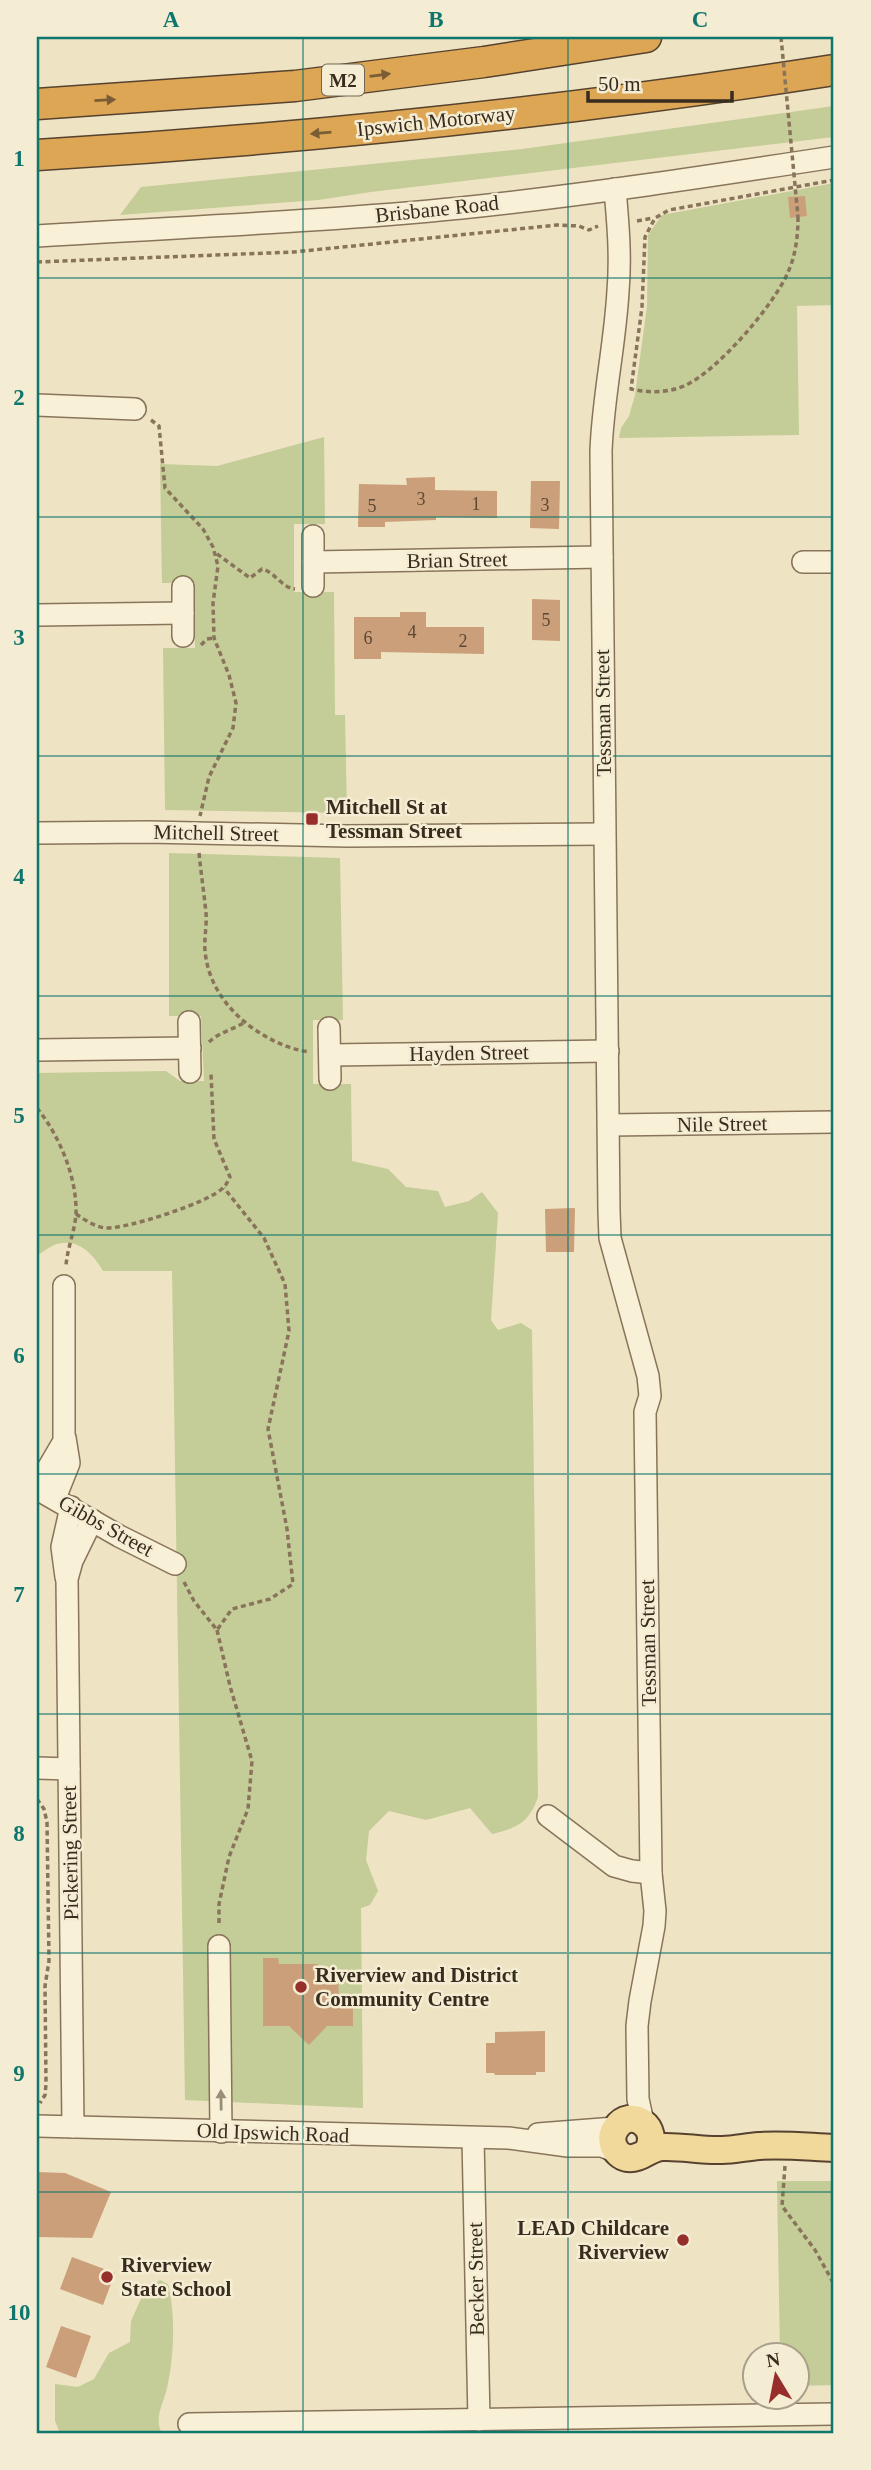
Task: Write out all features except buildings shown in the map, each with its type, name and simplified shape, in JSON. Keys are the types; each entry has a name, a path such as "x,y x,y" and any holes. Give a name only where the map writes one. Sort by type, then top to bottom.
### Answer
{"highway":[{"name":"M2","path":"37,104 295,86 484,62 646,37"},
{"name":"Ipswich Motorway","path":"37,155 388,127 583,105 834,71"}],"main road":[{"name":"Old Ipswich Road","path":"631,2134 713,2136 774,2146 834,2148"}],"street":[{"name":"Brisbane Road","path":"37,236 359,217 462,208 834,157"},
{"name":"Tessman Street","path":"615,189 619,272 603,408 602,557 610,1238 648,1376 650,1396 645,1412 651,1873 625,2027 623,2114 631,2134"},
{"path":"37,405 135,409"},
{"path":"313,536 313,586"},
{"name":"Brian Street","path":"313,562 602,557"},
{"path":"803,562 834,562"},
{"path":"183,587 184,636"},
{"path":"37,615 183,613"},
{"name":"Mitchell Street","path":"37,833 348,836 604,834"},
{"path":"189,1022 199,1050 200,1068"},
{"path":"329,1028 330,1079"},
{"path":"37,1050 199,1050"},
{"name":"Hayden Street","path":"330,1055 608,1051"},
{"name":"Nile Street","path":"609,1125 834,1122"},
{"name":"Pickering Street","path":"64,1286 64,1436 69,1463 50,1495 67,1578 73,2127"},
{"name":"Gibbs Street","path":"50,1495 175,1564"},
{"name":"Pickering Street","path":"67,1578 72,1561 92,1520"},
{"path":"37,1768 69,1769"},
{"path":"548,1816 614,1866 651,1873"},
{"path":"219,1946 221,2132"},
{"name":"Old Ipswich Road","path":"37,2126 473,2138 509,2138 578,2130 631,2134"},
{"name":"Becker Street","path":"473,2138 479,2420"},
{"path":"189,2424 834,2414"}],"path":[{"path":"781,37 798,217 798,236 789,271 766,307 707,371 684,386 658,392 631,389 642,307 645,237 655,218 669,210 834,180"},
{"path":"37,262 294,252 557,225 579,226 589,230 596,227"},
{"path":"215,553 250,578 262,569 267,569 290,589 308,589 313,586"},
{"path":"198,844 206,914 207,964 227,1006 267,1038 293,1050 330,1055"},
{"path":"199,1050 214,1037 245,1022"},
{"path":"76,1214 102,1227 129,1224 178,1210 224,1188 230,1177 214,1139 214,1096 200,1068"},
{"path":"37,1108 61,1144 72,1187 76,1214 67,1251 64,1286"},
{"path":"217,1630 232,1609 270,1599 293,1584 287,1529 268,1429 289,1331 285,1284 264,1238 224,1188"},
{"path":"175,1564 194,1601 217,1630 252,1761 248,1809 229,1857 219,1904 219,1946"},
{"path":"37,1799 44,1809 47,1822 49,1961 45,1986 46,2084 45,2095 40,2103"},
{"path":"774,2146 782,2206 815,2250 834,2284"}],"green space":[{"path":"834,106 834,137 318,200 120,215 141,187 522,149"},
{"path":"834,183 834,305 797,306 799,435 619,438 635,395 647,306 648,235 662,215"},
{"path":"324,437 325,524 294,524 294,592 334,592 335,715 345,715 347,813 165,810 163,648 195,648 195,583 162,583 160,464 217,466"},
{"path":"169,853 340,858 343,1020 313,1020 313,1084 351,1084 352,1161 388,1169 406,1187 438,1191 445,1207 469,1201 482,1192 498,1213 491,1320 498,1330 521,1323 532,1330 538,1797 531,1812 521,1823 492,1834 470,1808 426,1820 389,1811 369,1831 366,1860 378,1891 370,1905 361,1908 363,2108 185,2100 172,1271 103,1271 90,1253 72,1243 57,1244 37,1255 37,1073 166,1071 180,1081 204,1081 201,1016 169,1016"},
{"path":"777,2181 834,2181 834,2385 812,2386 812,2340 780,2340"},
{"path":"160,2280 168,2284 173,2324 171,2366 159,2418 162,2433 60,2433 55,2421 55,2384 78,2387 94,2379 109,2353 130,2342 131,2321 145,2290"}],"place":[{"name":"Mitchell St at Tessman Street","path":"312,819"},
{"name":"Riverview and District Community Centre","path":"301,1987"},
{"name":"LEAD Childcare Riverview","path":"683,2240"},
{"name":"Riverview State School","path":"107,2277"}]}
